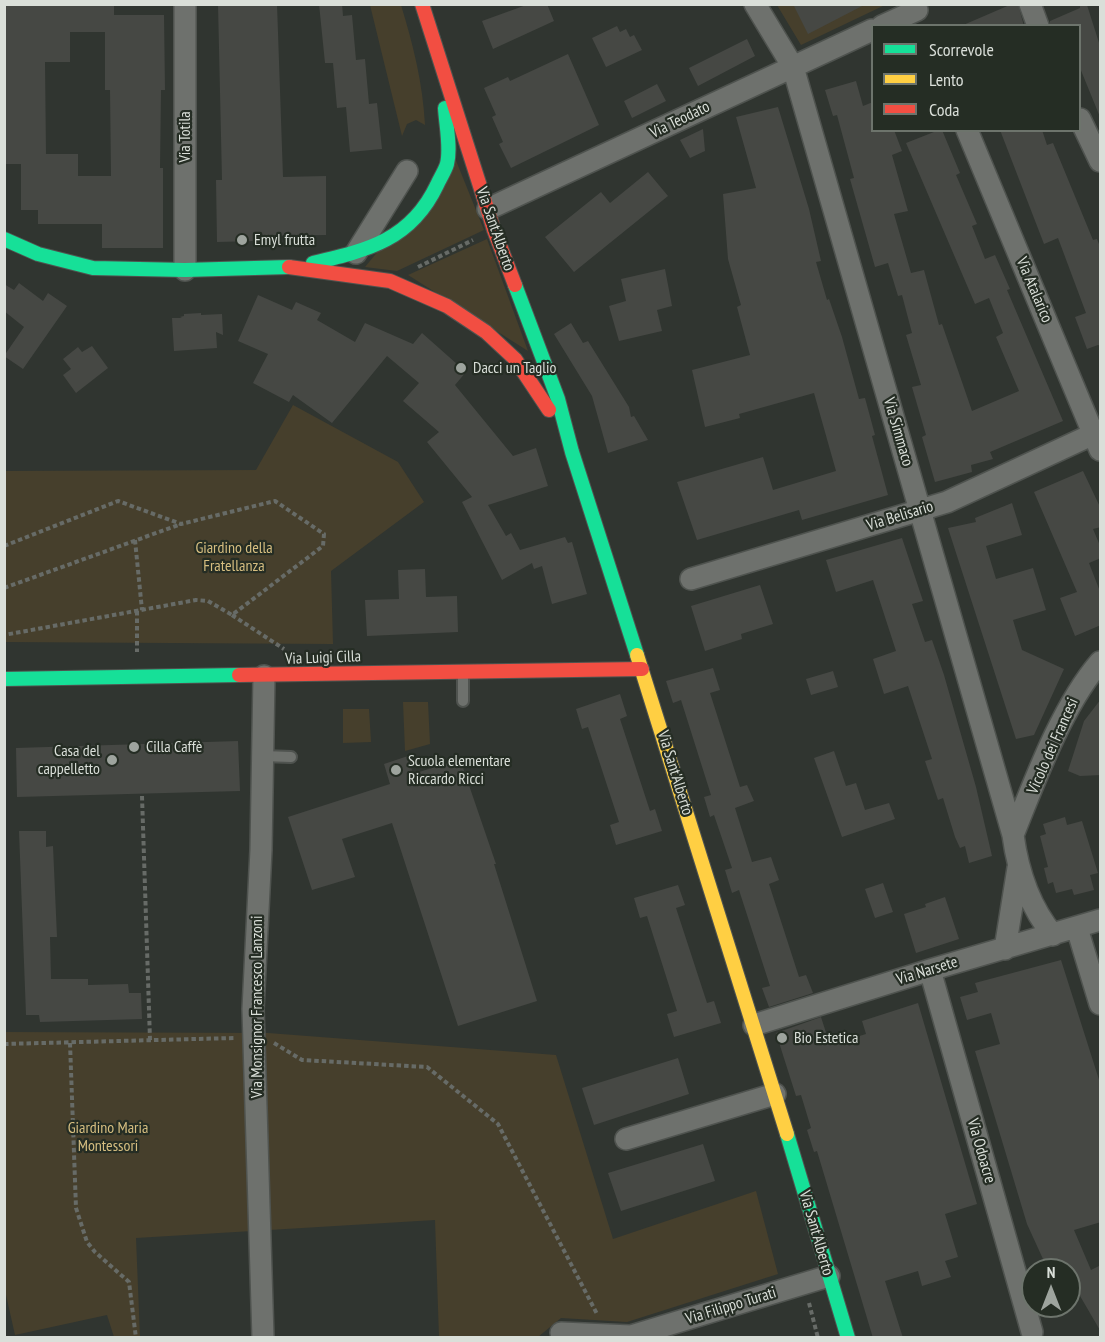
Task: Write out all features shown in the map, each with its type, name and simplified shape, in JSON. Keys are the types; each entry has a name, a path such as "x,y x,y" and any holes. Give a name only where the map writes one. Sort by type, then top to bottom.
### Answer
{"street":[{"name":"Via Totila","path":"184,270 185,4"},
{"name":"Via Sant'Alberto","path":"298,267 356,253 385,242 410,225 429,202 447,163 446,113 429,56 421,4"},
{"name":"Via Sant'Alberto","path":"421,4 494,230 558,399 572,452 754,1025 848,1338"},
{"name":"Via Simmaco","path":"755,4 793,67 1013,835 1018,868 1041,920 1053,935"},
{"path":"1030,4 1037,24"},
{"path":"888,24 918,13"},
{"name":"Via Teodato","path":"488,209 871,31"},
{"path":"1081,121 1101,161"},
{"name":"Via Atalarico","path":"968,132 1098,439"},
{"path":"356,253 407,171"},
{"name":"Via Sant'Alberto","path":"4,238 38,254 93,268 184,270 298,267 390,280 447,306 486,332 515,359 540,395 572,452"},
{"name":"Via Belisario","path":"691,579 947,502 1098,439"},
{"name":"Vicolo dei Francesi","path":"1013,835 1070,705 1084,681 1101,662"},
{"name":"Via Luigi Cilla","path":"4,679 642,669"},
{"name":"Via Monsignor Francesco Lanzoni","path":"263,1338 254,1037 264,676"},
{"name":"Via Simmaco","path":"1005,949 1018,868"},
{"name":"Via Narsete","path":"754,1025 930,969 1101,920"},
{"path":"1077,928 1101,1004"},
{"name":"Via Odoacre","path":"930,969 1032,1332"},
{"path":"626,1140 775,1094"},
{"name":"Via Filippo Turati","path":"561,1333 631,1336 655,1333 829,1276"}],"lane":[{"path":"463,672 463,701"},
{"path":"263,756 291,757"}],"path":[{"path":"390,280 494,230"},
{"path":"4,546 118,501 181,524"},
{"path":"4,588 181,524 275,501 324,534 323,546 232,615"},
{"path":"135,540 142,610"},
{"path":"4,635 196,600 208,601 287,651"},
{"path":"137,611 137,653"},
{"path":"142,796 150,1040"},
{"path":"4,1044 254,1037 278,1044 302,1060 427,1067 498,1124 609,1335"},
{"path":"70,1043 76,1208 87,1242 129,1282 136,1338"},
{"path":"803,1284 818,1338"}],"green space":[{"path":"370,5 401,5 413,49 420,79 425,125 416,120 407,124 402,136"},
{"path":"777,5 885,5 801,45"},
{"path":"455,158 484,230 397,271 365,267"},
{"path":"487,239 528,351 408,275"},
{"name":"Giardino della Fratellanza","path":"293,405 398,462 424,502 331,571 333,644 5,642 5,471 256,470"},
{"path":"403,702 428,702 430,744 405,751"},
{"path":"343,709 369,709 371,742 343,743"},
{"name":"Giardino Maria Montessori","path":"4,1032 268,1033 556,1055 613,1239 756,1191 778,1274 627,1322 561,1318 538,1337 439,1337 435,1220 136,1238 140,1337 114,1337 107,1315 15,1335 4,1286"}],"building":[{"path":"4,4 114,4 114,15 164,15 165,90 161,90 160,168 163,168 163,248 102,248 102,224 38,224 38,210 21,210 21,164 4,164","holes":["70,32 105,32 105,90 110,90 111,176 78,176 78,154 46,154 45,62 70,62"]},
{"path":"218,4 277,4 283,177 326,176 326,235 255,236 255,241 217,242 216,180 222,180"},
{"path":"319,4 342,4 343,16 352,15 356,60 365,59 369,104 377,103 382,149 350,152 346,107 337,108 333,63 325,63"},
{"path":"529,4 547,4 554,21 493,49 482,21"},
{"path":"793,4 866,4 808,34"},
{"path":"1012,4 1018,4 1023,24 966,24"},
{"path":"1080,4 1087,5 1101,49 1100,117 1081,70 1081,24 1050,24 1050,21 1080,8"},
{"path":"617,26 620,32 626,29 630,37 634,35 642,50 606,67 592,38"},
{"path":"747,39 755,56 698,86 689,68"},
{"path":"568,54 599,125 511,168 499,144 503,142 492,117 496,115 484,88 508,77 510,81"},
{"path":"856,81 863,106 871,103 871,132 895,132 902,151 892,155 908,211 894,214 911,273 924,270 939,325 942,324 972,411 1019,391 996,337 1003,333 989,298 975,304 906,143 934,132 943,132 960,173 956,175 977,224 972,226 985,259 995,255 1010,289 1007,290 1063,421 990,452 993,459 971,465 972,472 935,482 922,437 926,435 912,387 921,385 906,335 912,333 902,295 898,296 888,263 875,267 850,179 854,178 837,115 833,116 825,90"},
{"path":"657,84 666,101 632,118 624,101"},
{"path":"778,107 809,209 821,261 816,262 827,300 829,299 842,337 859,399 865,398 875,435 872,436 888,495 802,520 799,510 697,540 677,482 763,457 773,490 836,471 814,393 739,414 740,418 705,427 692,370 750,355 737,307 741,305 728,259 723,194 756,188 736,117"},
{"path":"703,129 705,151 690,158 680,140"},
{"path":"1001,132 1043,132 1047,145 1053,143 1093,240 1097,239 1101,249 1101,346 1087,349 1075,317 1086,313 1058,238 1044,244"},
{"path":"648,172 668,196 574,272 545,237 601,192 610,203"},
{"path":"665,269 672,306 657,310 662,331 619,341 609,306 626,301 621,279"},
{"path":"19,283 43,301 48,293 67,306 23,369 4,356 24,327 4,311 4,284 14,290"},
{"path":"258,295 292,310 296,302 321,313 317,320 355,342 365,323 413,344 422,333 466,372 455,385 513,456 536,448 548,486 488,505 506,536 511,533 520,550 565,537 568,543 572,542 587,594 552,604 542,566 534,569 532,563 502,580 462,502 472,497 427,442 439,432 403,401 419,383 387,356 332,423 293,395 289,402 253,383 268,354 238,341"},
{"path":"201,313 201,315 222,314 223,335 216,332 217,348 174,351 172,318 182,318 180,317 184,314"},
{"path":"571,323 583,343 588,341 629,407 631,417 634,416 648,440 608,453 592,396 554,334"},
{"path":"92,346 108,368 76,393 63,375 71,369 63,359 78,347 82,352"},
{"path":"1083,471 1101,509 1101,527 1093,529 1101,548 1101,558 1089,563 1101,594 1101,625 1075,636 1060,598 1077,592 1034,492"},
{"path":"1012,503 1022,535 986,546 996,579 1033,568 1046,610 1013,620 1022,650 1064,669 1034,735 1016,739 948,528 976,522 975,518"},
{"path":"902,538 923,601 912,604 925,642 932,640 944,675 976,787 992,856 969,863 965,846 960,848 955,837 943,798 938,800 925,761 932,759 908,686 884,694 873,659 896,651 873,580 836,592 826,560"},
{"path":"425,569 426,597 457,596 458,632 367,636 365,600 399,599 398,570"},
{"path":"760,585 773,624 741,634 742,639 705,651 691,606"},
{"path":"713,668 720,690 710,693 740,787 747,785 754,801 735,808 752,862 771,857 779,880 769,884 799,977 806,975 813,993 769,1007 762,988 770,986 739,890 732,893 725,870 732,868 714,815 710,817 704,797 711,795 681,700 673,703 666,681"},
{"path":"833,671 838,687 811,695 806,679"},
{"path":"620,694 627,716 620,719 650,811 655,809 662,831 616,845 610,825 619,822 588,727 582,729 576,709"},
{"path":"1101,699 1101,775 1080,776 1068,771 1084,721"},
{"path":"238,741 240,791 17,797 16,748"},
{"path":"834,751 846,786 856,783 865,810 889,803 895,819 842,837 814,758"},
{"path":"408,756 413,774 460,759 496,864 494,864 537,1001 458,1026 392,823 342,839 355,877 312,890 288,817 390,784 384,764"},
{"path":"1065,817 1067,825 1082,821 1098,873 1090,875 1094,890 1074,895 1072,889 1056,893 1053,882 1048,884 1044,868 1048,867 1040,836 1046,834 1043,824"},
{"path":"19,831 46,831 46,847 53,846 57,937 50,937 51,979 88,979 88,985 128,984 129,993 141,993 142,1019 40,1022 39,1015 26,1015"},
{"path":"883,883 893,912 875,918 865,889"},
{"path":"678,885 685,905 676,908 707,1003 714,1001 721,1023 674,1037 667,1014 677,1011 647,916 640,918 634,898"},
{"path":"945,897 959,939 916,953 904,914 926,907 925,904"},
{"path":"1061,960 1101,1086 1101,1222 1074,1230 1091,1270 1101,1265 1101,1332 1081,1298 1081,1258 1043,1258 1027,1224 975,1051 1000,1044 991,1013 967,1020 960,997 978,992 975,983"},
{"path":"918,1003 977,1204 945,1214 958,1257 945,1261 951,1277 922,1286 918,1271 885,1281 903,1338 873,1338 817,1151 814,1152 807,1130 811,1128 801,1095 796,1096 776,1033 821,1017 830,1045 866,1034 862,1021"},
{"path":"678,1058 689,1094 594,1125 582,1088"},
{"path":"703,1144 715,1181 621,1211 608,1173"}],"traffic: fast":[{"path":"313,263 370,247 386,240 414,219 426,204 447,164 445,108"},
{"path":"4,239 38,254 93,268 185,270 289,267"},
{"path":"515,285 558,399 572,452 637,655"},
{"path":"4,679 239,675"},
{"path":"787,1134 848,1338"}],"traffic: slow":[{"path":"637,655 787,1134"}],"traffic: jam":[{"path":"422,4 494,230 515,285"},
{"path":"289,267 390,281 447,306 486,332 515,359 549,410"},
{"path":"239,675 642,669"}],"place":[{"name":"Emyl frutta","path":"242,240"},
{"name":"Dacci un Taglio","path":"461,368"},
{"name":"Cilla Caffè","path":"134,747"},
{"name":"Casa del cappelletto","path":"112,760"},
{"name":"Scuola elementare Riccardo Ricci","path":"396,770"},
{"name":"Bio Estetica","path":"782,1038"}]}
